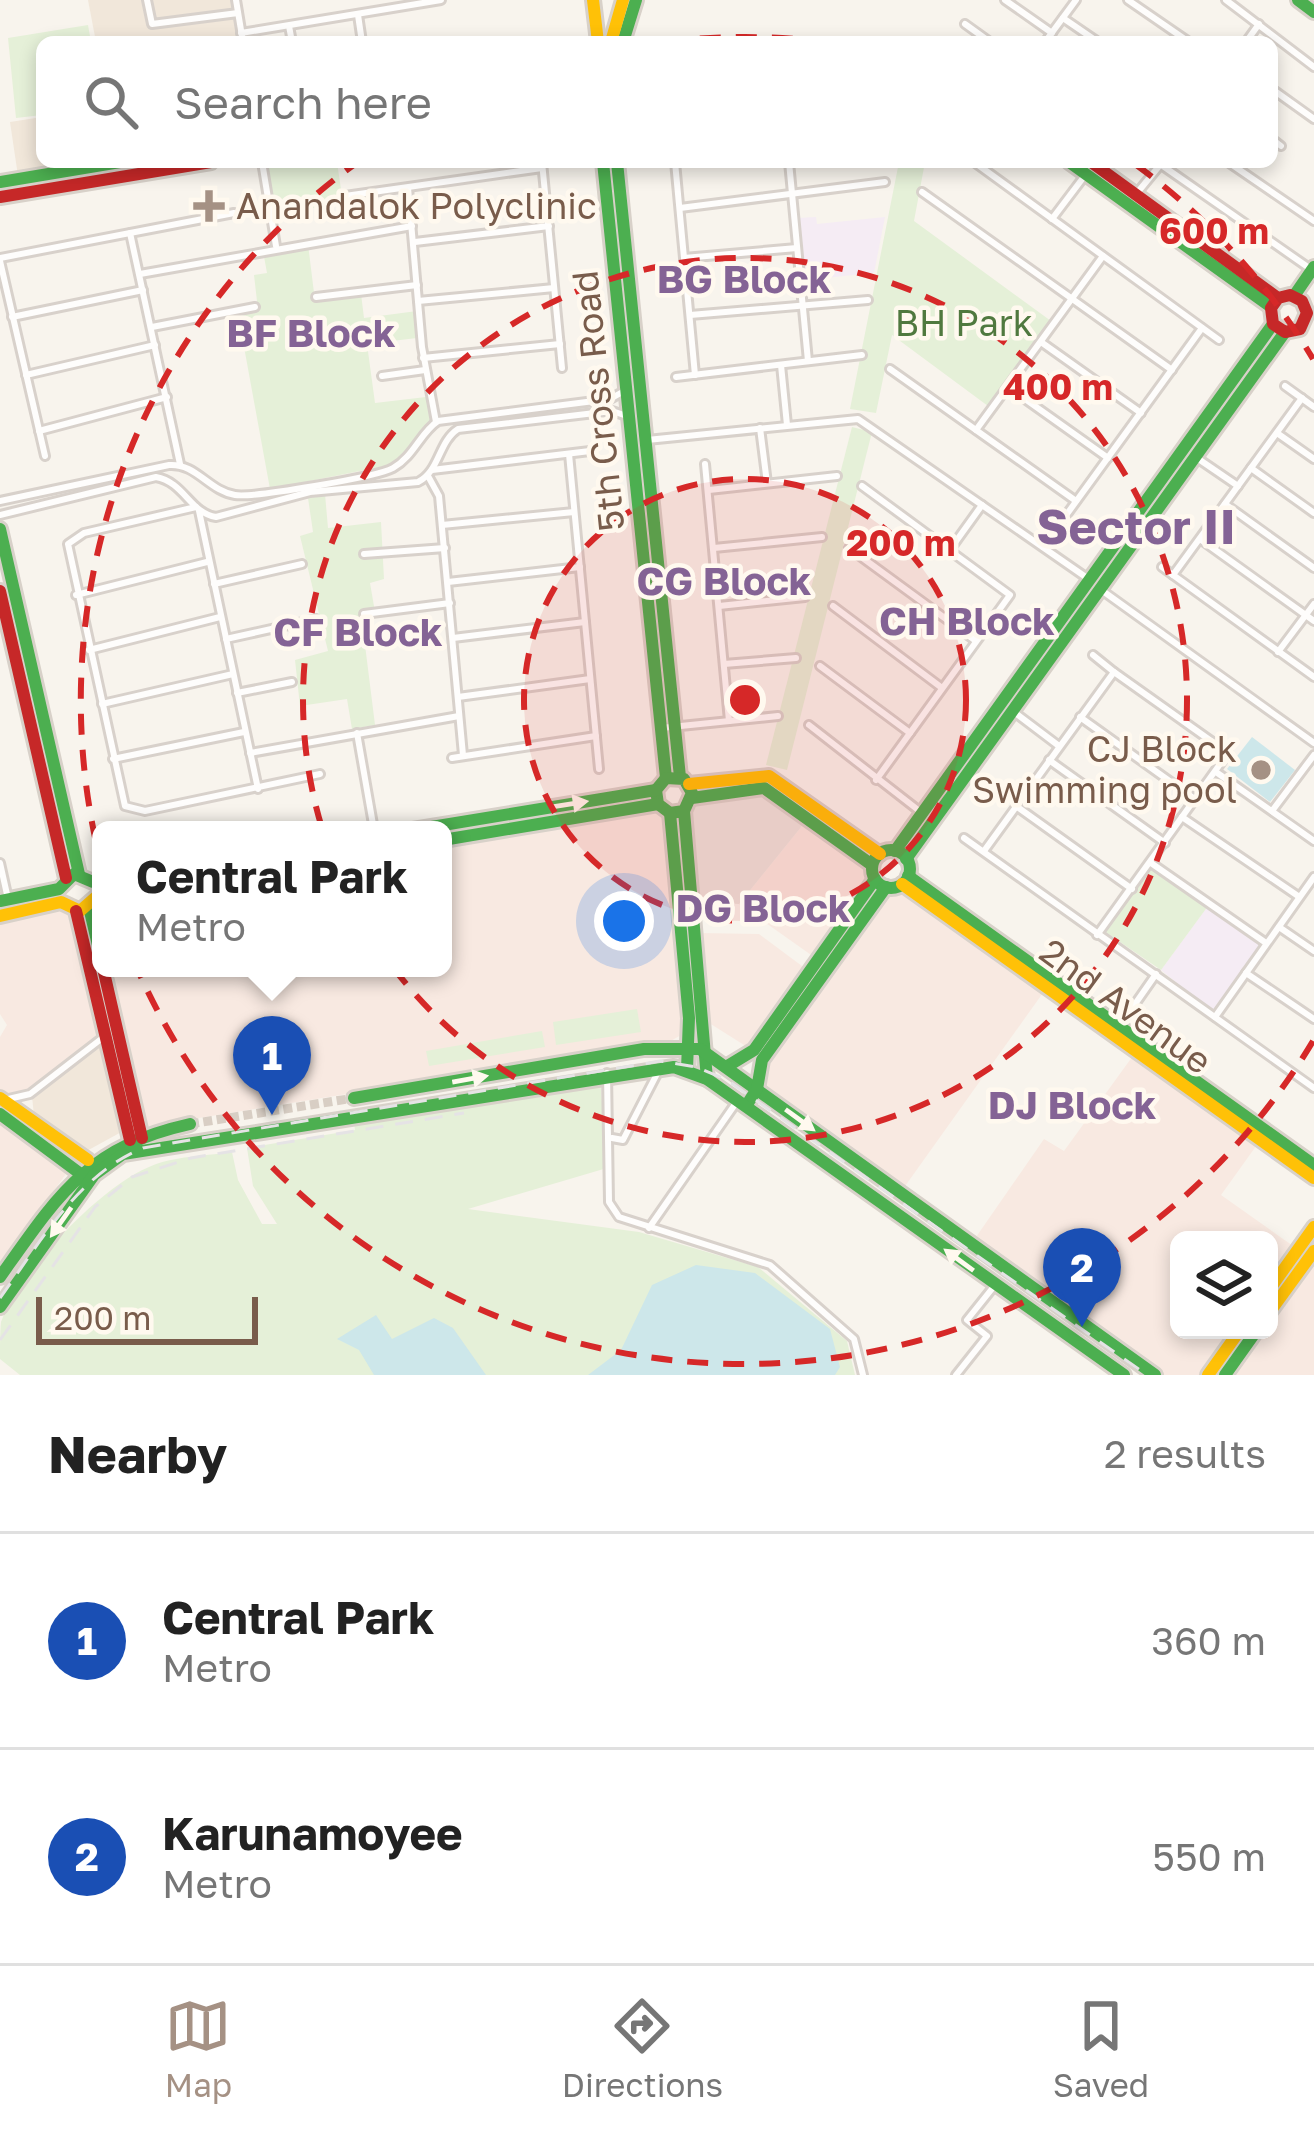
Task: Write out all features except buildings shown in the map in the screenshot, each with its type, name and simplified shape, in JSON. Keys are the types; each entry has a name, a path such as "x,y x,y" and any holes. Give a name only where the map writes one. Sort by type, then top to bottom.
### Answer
{"street":[{"path":"147,0 150,20 158,25 238,13"},
{"path":"236,0 242,36"},
{"path":"246,36 441,0"},
{"path":"593,0 597,36"},
{"path":"612,36 623,0"},
{"path":"625,36 636,0"},
{"path":"1005,0 1052,33"},
{"path":"1050,36 1075,0"},
{"path":"1128,0 1180,36"},
{"path":"1226,0 1274,36"},
{"path":"1298,0 1314,12"},
{"path":"358,15 361,36"},
{"path":"1063,18 1089,36"},
{"path":"965,24 982,36"},
{"path":"1250,36 1259,24"},
{"path":"290,26 291,36"},
{"path":"1278,39 1314,67"},
{"path":"1278,93 1314,119"},
{"path":"0,182 84,168"},
{"path":"0,196 174,168"},
{"path":"263,168 276,246"},
{"path":"345,196 525,168"},
{"path":"542,168 562,368"},
{"name":"5th Cross Road","path":"604,168 668,727 682,784"},
{"name":"5th Cross Road","path":"618,168 646,440 645,502"},
{"path":"676,168 695,375"},
{"path":"789,168 808,361"},
{"path":"982,168 1219,340"},
{"path":"1052,219 1089,168"},
{"path":"1089,168 1137,193 1275,303 1279,328 1195,457 1167,484"},
{"path":"1089,168 1275,303 1304,297"},
{"path":"1137,193 1157,168"},
{"path":"1168,168 1313,269 1304,297 1309,327 1279,328"},
{"path":"1237,168 1314,221"},
{"path":"680,208 885,182"},
{"path":"408,188 423,358 436,422"},
{"path":"922,193 1172,370"},
{"path":"45,456 0,260 234,213"},
{"path":"140,274 276,246 412,226"},
{"path":"413,242 548,226"},
{"path":"130,233 180,464"},
{"path":"684,258 797,248"},
{"path":"976,430 1103,256"},
{"path":"316,297 417,285"},
{"path":"418,301 554,288"},
{"path":"12,317 143,290"},
{"path":"689,315 868,300"},
{"path":"151,327 255,307"},
{"path":"1043,547 1202,328"},
{"path":"649,1228 742,1103 758,1089 758,1068 878,871 900,855 1279,328"},
{"path":"1040,342 1141,413"},
{"path":"423,358 560,344"},
{"path":"26,376 155,345"},
{"path":"676,377 862,355"},
{"path":"781,365 787,425"},
{"path":"890,369 1076,501"},
{"path":"382,376 425,370"},
{"path":"1286,386 1314,407"},
{"path":"1007,387 1108,458"},
{"path":"0,501 180,464 237,496 397,466 436,422 453,417 610,399 627,389"},
{"path":"39,431 166,397"},
{"path":"1173,575 1302,398"},
{"path":"540,407 541,418"},
{"path":"430,473 446,439 458,429 612,411 629,418"},
{"path":"453,417 458,429"},
{"path":"646,440 858,419 873,425 1314,743"},
{"path":"760,428 766,483"},
{"path":"1276,433 1314,459"},
{"path":"0,515 156,477 173,483 197,508 216,517 310,492 410,482 430,473 590,451"},
{"path":"568,454 599,769"},
{"path":"1195,457 1238,486"},
{"path":"705,464 729,721"},
{"path":"156,477 157,466"},
{"path":"397,466 410,482"},
{"path":"1251,468 1314,514"},
{"path":"430,473 437,485 445,548 463,755"},
{"path":"709,490 837,476"},
{"path":"82,483 84,494"},
{"path":"862,486 1010,595 876,780"},
{"path":"237,496 238,509"},
{"path":"949,550 982,503"},
{"path":"1225,504 1314,568"},
{"path":"197,508 258,789"},
{"path":"197,508 74,536 67,556 125,806 135,813 320,774"},
{"path":"442,525 574,512"},
{"path":"0,529 58,811 66,886 91,903"},
{"path":"714,548 822,537"},
{"path":"1200,539 1314,621"},
{"path":"364,554 445,548"},
{"path":"849,548 976,641"},
{"path":"76,595 208,562"},
{"path":"214,584 302,564"},
{"path":"1162,567 1314,676"},
{"path":"448,581 580,568"},
{"path":"0,591 58,811"},
{"path":"719,606 805,597"},
{"path":"364,614 450,603"},
{"path":"1278,652 1314,604"},
{"path":"832,606 942,688"},
{"path":"89,650 220,617"},
{"path":"225,640 316,619"},
{"path":"453,638 585,622"},
{"path":"1093,655 1227,751 1097,935"},
{"path":"724,664 796,658"},
{"path":"820,666 910,733"},
{"path":"984,851 1114,672"},
{"path":"102,704 233,674"},
{"path":"458,698 590,679"},
{"path":"687,1069 667,805 682,784 769,776 878,871 905,880 900,855 922,813 984,737 1012,711 1026,680"},
{"path":"237,694 292,682"},
{"path":"1012,711 1059,746"},
{"path":"250,753 460,716"},
{"path":"668,727 778,716"},
{"path":"1080,717 1196,800"},
{"path":"809,725 922,813"},
{"path":"113,759 245,731"},
{"path":"357,732 372,821"},
{"path":"452,758 596,736"},
{"path":"1272,811 1314,755"},
{"path":"1049,760 1165,843"},
{"path":"1216,772 1314,841"},
{"path":"682,784 667,805 707,1078"},
{"path":"452,826 667,805"},
{"path":"452,839 667,805"},
{"path":"1016,806 1132,889"},
{"path":"1182,818 1300,897"},
{"path":"964,838 1314,1088"},
{"path":"1151,862 1267,944"},
{"path":"0,863 4,900 92,883"},
{"name":"2nd Avenue","path":"905,880 1314,1165"},
{"path":"1215,1017 1313,881"},
{"path":"0,916 66,886"},
{"path":"1279,926 1314,951"},
{"path":"1246,973 1314,1019"},
{"path":"1116,1030 1156,974"},
{"path":"99,977 105,1036 137,1142"},
{"path":"106,977 137,1142"},
{"path":"726,1067 754,1050 813,979"},
{"name":"2nd Avenue","path":"1116,1030 1314,1178"},
{"path":"1,1104 30,1094 105,1036"},
{"path":"354,1098 688,1046 706,1052 1155,1375"},
{"path":"612,1138 622,1140 660,1068"},
{"path":"0,1307 94,1175 137,1142 607,1073 687,1069 707,1078 1124,1375"},
{"path":"521,1070 524,1087"},
{"path":"607,1073 612,1207 619,1217 770,1265 854,1339 862,1375"},
{"path":"30,1094 32,1120"},
{"path":"1,1104 88,1160"},
{"path":"1,1104 78,1172"},
{"path":"0,1277 88,1160 190,1124"},
{"path":"1278,1277 1314,1227"},
{"path":"1278,1301 1314,1251"},
{"path":"956,1375 987,1336 968,1320 995,1285"},
{"path":"1208,1375 1234,1339"},
{"path":"1225,1375 1251,1339"}],"shaded area":[{"path":"88,0 234,0 239,36 95,36"},
{"path":"36,118 36,168 65,168 18,176 10,122"},
{"path":"816,217 817,224 885,217 874,273 805,280 797,218"},
{"path":"759,792 806,821 739,904 696,902 687,812 696,799"},
{"path":"656,808 667,816 687,1017 681,1035 669,1042 143,1127 108,977 452,977 452,842"},
{"path":"806,821 869,865 871,879 814,957 739,904"},
{"path":"903,887 1045,990 903,1189 762,1087 760,1079 763,1061 886,892"},
{"path":"60,906 73,914 101,1034 28,1090 5,1097 0,1093 0,1037 7,1025 0,1014 0,919"},
{"path":"1208,906 1263,943 1214,1013 1161,970"},
{"path":"698,933 759,934 806,969 752,1050 706,1021"},
{"path":"102,1041 125,1130 83,1153 34,1116 32,1096"},
{"path":"1135,1053 1259,1142 1221,1195 1272,1231 1170,1231 1170,1339 1230,1339 1204,1375 1158,1375 974,1240 1044,1139 1064,1151"},
{"path":"0,1122 68,1171 0,1266"},
{"path":"1278,1235 1296,1248 1278,1273"},
{"path":"1309,1261 1314,1264 1314,1375 1227,1375 1253,1339 1278,1339 1278,1304"}],"green space":[{"path":"88,25 90,36 36,36 36,116 16,118 8,38"},
{"path":"265,168 338,168 343,203 275,214"},
{"name":"BH Park","path":"898,168 924,168 914,221 1051,321 988,406 892,335 876,413 850,409"},
{"path":"308,244 315,301 361,294 364,318 417,311 417,338 367,344 375,403 426,397 433,416 395,464 270,489 238,314 258,310 254,275 267,273 263,251"},
{"path":"852,427 872,432 787,770 766,765"},
{"path":"325,494 328,528 381,522 384,579 370,583 375,612 361,613 375,725 352,729 347,699 300,706 295,660 328,651 300,536 313,532 308,498"},
{"path":"1152,866 1208,906 1161,970 1104,931"},
{"path":"637,1009 641,1032 556,1045 553,1022"},
{"path":"542,1031 545,1047 429,1066 426,1051"},
{"path":"600,1077 607,1168 468,1209 639,1232 758,1267 847,1341 855,1375 20,1375 0,1359 1,1322 43,1256 85,1212 149,1167 232,1152 238,1180 262,1224 277,1224 253,1186 247,1148 355,1130 354,1122"}],"water":[{"name":"CJ Block Swimming pool","path":"1252,737 1295,770 1270,802 1227,769"},
{"path":"696,1265 755,1273 830,1329 840,1367 835,1375 588,1375 621,1350 652,1285"},
{"path":"376,1315 392,1339 434,1318 453,1328 486,1375 374,1375 359,1350 337,1339"}],"tunnel":[{"path":"190,1124 354,1098"}],"railway":[{"path":"0,1298 79,1193 98,1175 143,1148 660,1061 696,1067 727,1080 1147,1375"},
{"path":"0,1340 95,1207 132,1177 191,1158 464,1113"}],"traffic: fast":[{"path":"625,36 636,0"},
{"path":"1298,0 1314,12"},
{"path":"0,182 84,168"},
{"path":"604,168 666,778"},
{"path":"618,168 680,777"},
{"path":"1077,168 1271,307"},
{"path":"1294,296 1314,267"},
{"path":"895,851 1273,324"},
{"path":"906,859 1285,332"},
{"path":"0,529 79,874"},
{"path":"684,811 670,813 658,804 656,790 666,778 684,779 692,793 684,811 707,1079"},
{"path":"692,798 764,788 872,865"},
{"path":"452,824 656,790"},
{"path":"452,838 658,804"},
{"path":"670,813 689,1018 687,1069"},
{"path":"891,850 904,856 910,869 904,882 891,888 878,882 872,869 878,856 891,850"},
{"path":"0,901 59,889 74,874 92,882"},
{"path":"908,876 1314,1165"},
{"path":"726,1067 754,1050 875,879"},
{"path":"746,1106 757,1089 762,1060 886,887"},
{"path":"89,907 92,920"},
{"path":"354,1098 644,1049 700,1049 1155,1375"},
{"path":"0,1307 94,1175 123,1154 674,1067 707,1079 1124,1375"},
{"path":"0,1114 78,1172"},
{"path":"0,1277 78,1178 125,1146 190,1124"},
{"path":"1225,1375 1251,1339"}],"traffic: slow":[{"path":"593,0 597,36"},
{"path":"613,36 623,0"},
{"path":"689,784 769,776 880,854"},
{"path":"902,884 1314,1178"},
{"path":"0,916 61,902 80,911 92,900"},
{"path":"0,1098 88,1160"},
{"path":"1278,1277 1314,1227"},
{"path":"1278,1301 1314,1251"},
{"path":"1208,1375 1234,1339"}],"traffic: jam":[{"path":"0,197 175,168"},
{"path":"1099,168 1278,298"},
{"path":"1290,295 1302,301 1307,313 1300,329 1285,332 1273,324 1271,308 1278,298 1290,295"},
{"path":"0,591 66,878"},
{"path":"76,911 130,1140"},
{"path":"105,977 142,1138"}],"place":[{"name":"Anandalok Polyclinic","path":"209,206"},
{"name":"CJ Block Swimming pool","path":"1261,770"},
{"name":"Central Park","path":"272,1115"},
{"name":"Karunamoyee","path":"1082,1327"}],"district":[{"name":"BG Block","path":"744,279"},
{"name":"BF Block","path":"311,333"},
{"name":"Sector II","path":"1136,527"},
{"name":"CG Block","path":"724,581"},
{"name":"CH Block","path":"967,621"},
{"name":"CF Block","path":"358,632"},
{"name":"DG Block","path":"763,908"},
{"name":"DJ Block","path":"1072,1105"}]}
